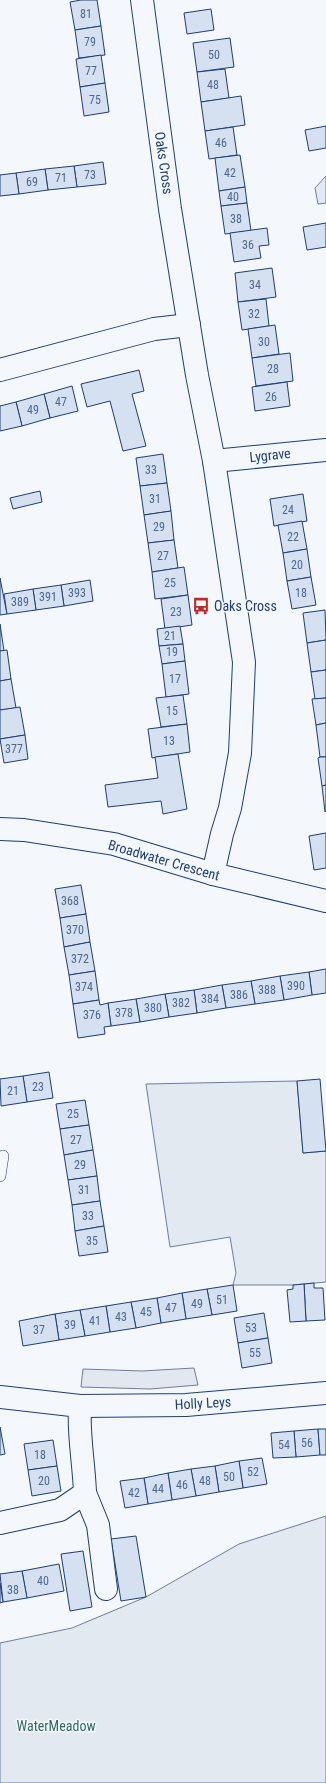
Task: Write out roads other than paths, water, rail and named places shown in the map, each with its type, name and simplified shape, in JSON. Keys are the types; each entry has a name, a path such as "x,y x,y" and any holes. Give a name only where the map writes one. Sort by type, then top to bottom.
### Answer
{"street":[{"name":"Oaks Cross","path":"142,0 170,209 189,325 214,461 244,662 240,753 230,808 222,834 213,874"},
{"path":"0,370 154,329 189,325"},
{"name":"Lygrave","path":"214,461 326,450"},
{"name":"Broadwater Crescent","path":"0,829 24,830 114,844 213,874 326,901"},
{"name":"Holly Leys","path":"0,1397 80,1406 186,1405 326,1393"},
{"path":"80,1406 79,1434 83,1457 85,1493 98,1525 106,1589"},
{"path":"0,1523 60,1510 85,1493"}],"lane":[{"path":"0,1176 3,1156"}],"place":[{"name":"Oaks Cross","path":"201,606"}],"park label":[{"name":"WaterMeadow","path":"56,1726"}]}
